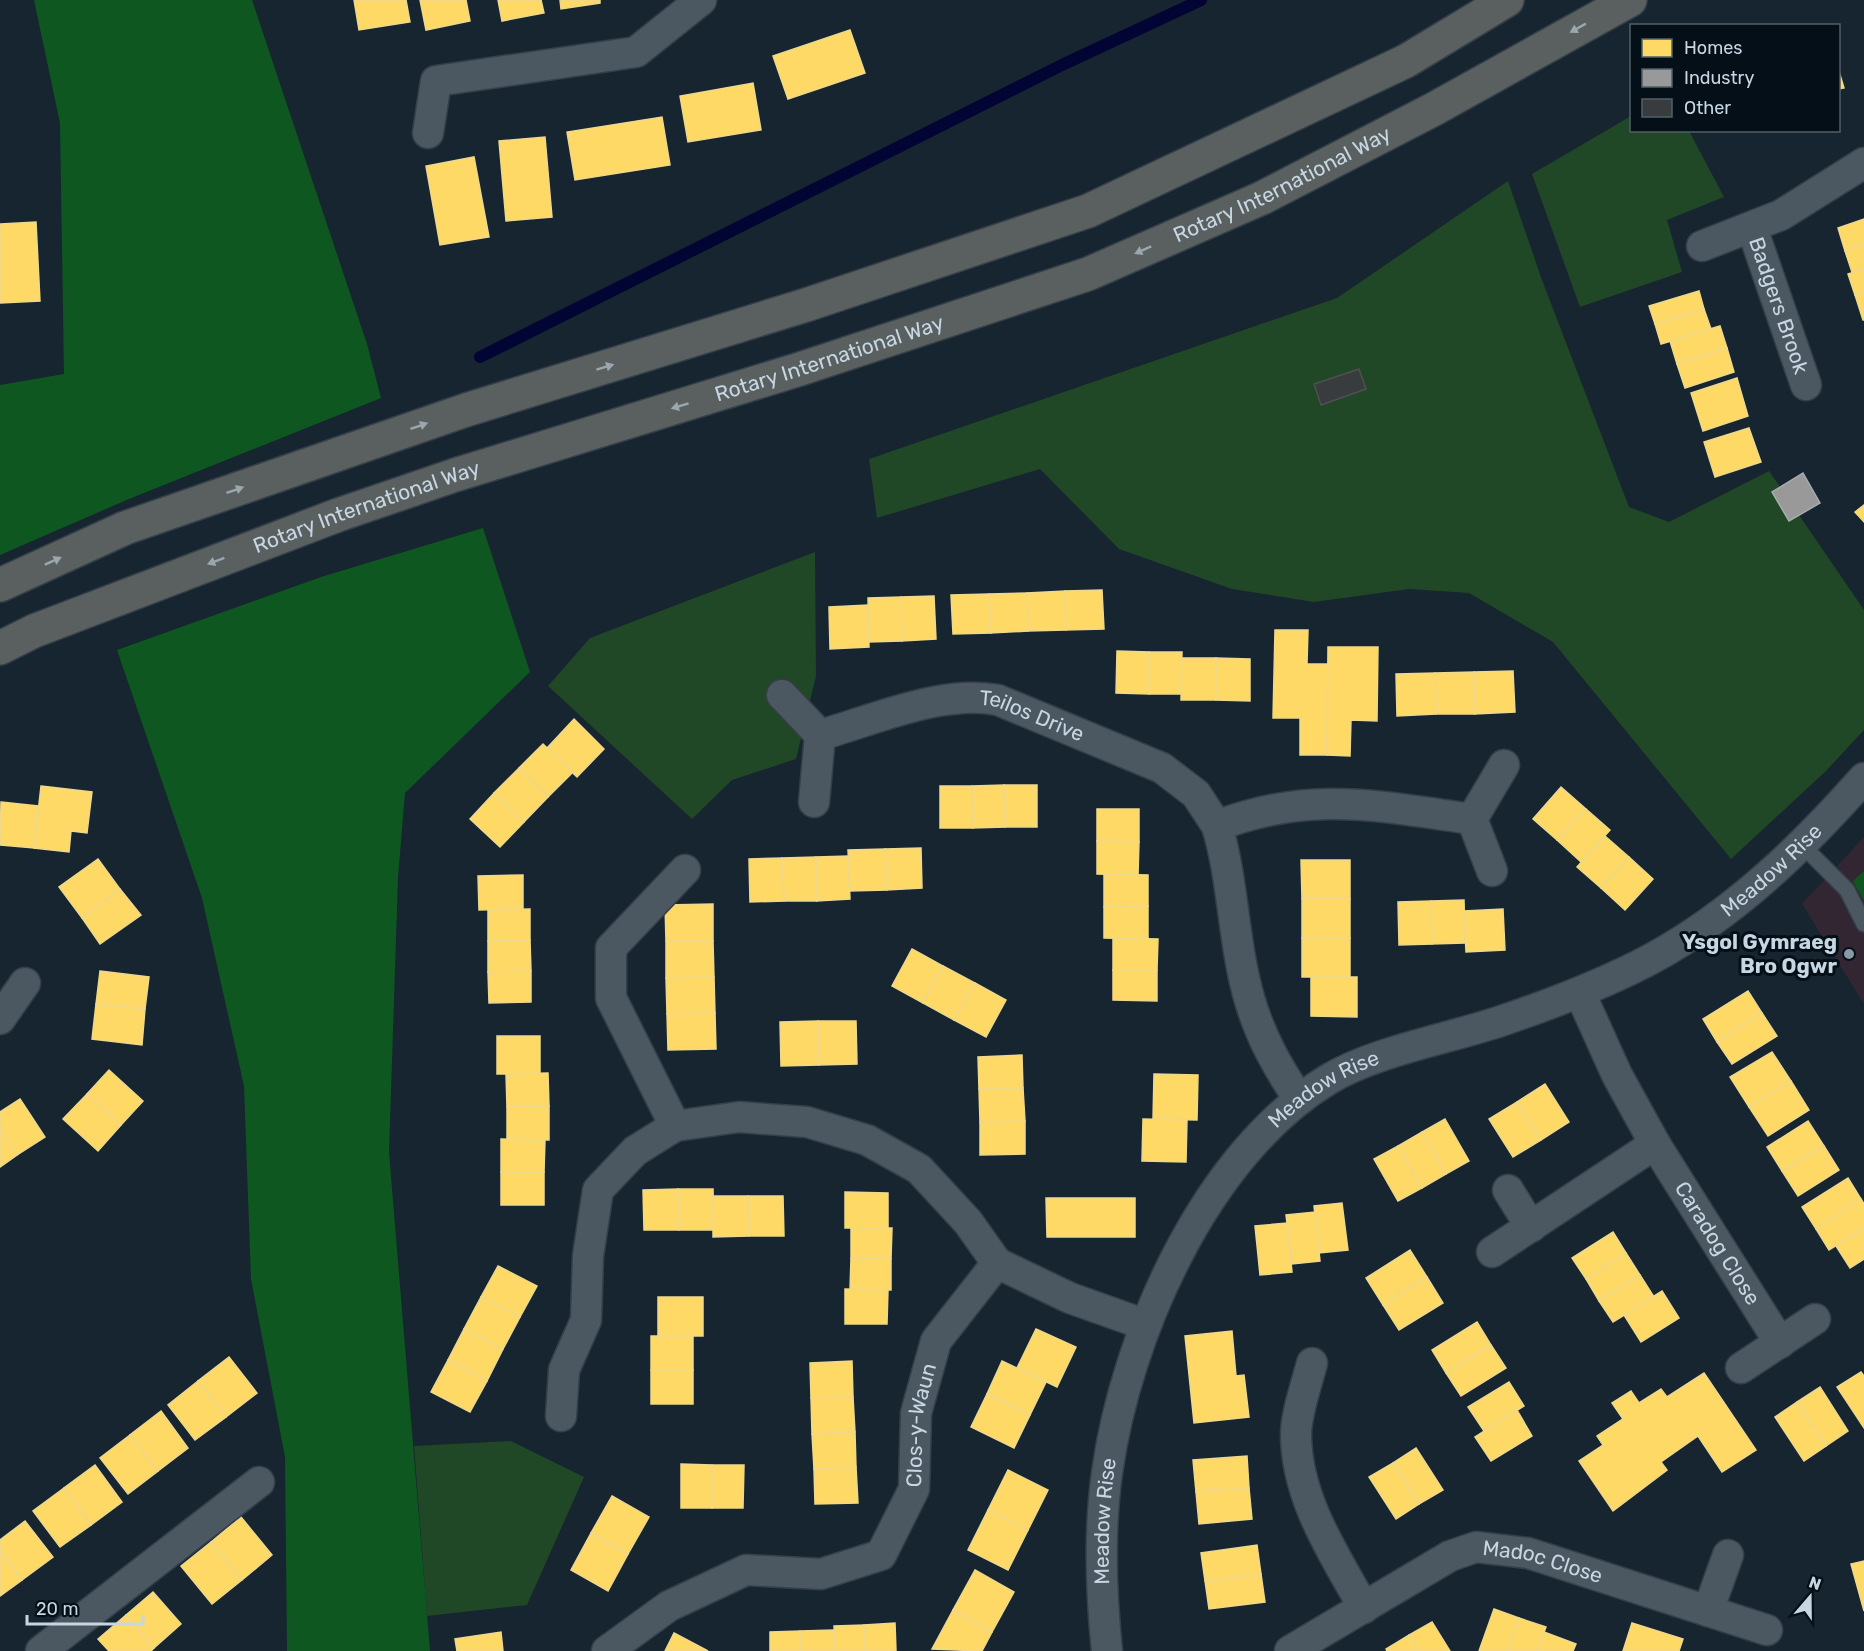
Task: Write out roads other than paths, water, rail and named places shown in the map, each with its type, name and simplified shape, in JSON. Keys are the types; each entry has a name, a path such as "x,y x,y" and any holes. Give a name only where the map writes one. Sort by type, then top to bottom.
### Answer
{"main road":[{"path":"0,585 125,528 455,414 806,305 1088,211 1406,61 1507,0"},
{"name":"Rotary International Way","path":"0,648 34,631 348,511 455,475 800,369 1088,274 1262,198 1434,109 1630,0"}],"street":[{"path":"429,133 436,81 636,52 701,0"},
{"name":"Badgers Brook","path":"1702,246 1781,215 1864,163"},
{"name":"Badgers Brook","path":"1752,228 1806,385"},
{"path":"782,695 820,735 814,802"},
{"name":"Teilos Drive","path":"820,735 953,697 977,696 998,700 1161,768 1197,794 1216,826 1225,853 1240,957 1250,999 1273,1060 1299,1099"},
{"path":"1472,819 1504,765"},
{"name":"Meadow Rise","path":"1107,1651 1103,1547 1107,1473 1120,1409 1146,1325 1179,1249 1230,1173 1267,1130 1299,1099 1332,1077 1368,1062 1468,1033 1580,993 1652,959 1705,925 1768,877 1802,845 1864,778"},
{"path":"1216,826 1247,814 1286,806 1325,802 1472,819"},
{"path":"1472,819 1492,871"},
{"path":"675,1126 611,998 611,948 685,870"},
{"path":"0,1019 25,982"},
{"name":"Caradog Close","path":"1580,993 1617,1075 1655,1144 1780,1342"},
{"path":"561,1416 564,1370 586,1320 588,1256 598,1190 635,1151 675,1126 739,1117 795,1121 867,1140 919,1169 968,1222 997,1263 1070,1298 1146,1325"},
{"path":"1492,1252 1655,1144"},
{"path":"1508,1190 1531,1227"},
{"name":"Clos-y-Waun","path":"607,1651 669,1606 746,1570 820,1574 881,1555 914,1489 916,1413 936,1341 997,1263"},
{"path":"1741,1368 1815,1319"},
{"path":"1312,1363 1296,1433 1302,1481 1319,1526 1364,1608"},
{"path":"40,1651 259,1482"},
{"name":"Madoc Close","path":"1290,1651 1450,1556 1476,1547 1527,1553 1767,1630"},
{"path":"1708,1611 1728,1555"}],"lane":[{"path":"1802,845 1847,890 1864,924"}],"waterway":[{"path":"480,357 1064,64 1201,0"}],"place":[{"name":"Ysgol Gymraeg Bro Ogwr","path":"1849,954"}]}
